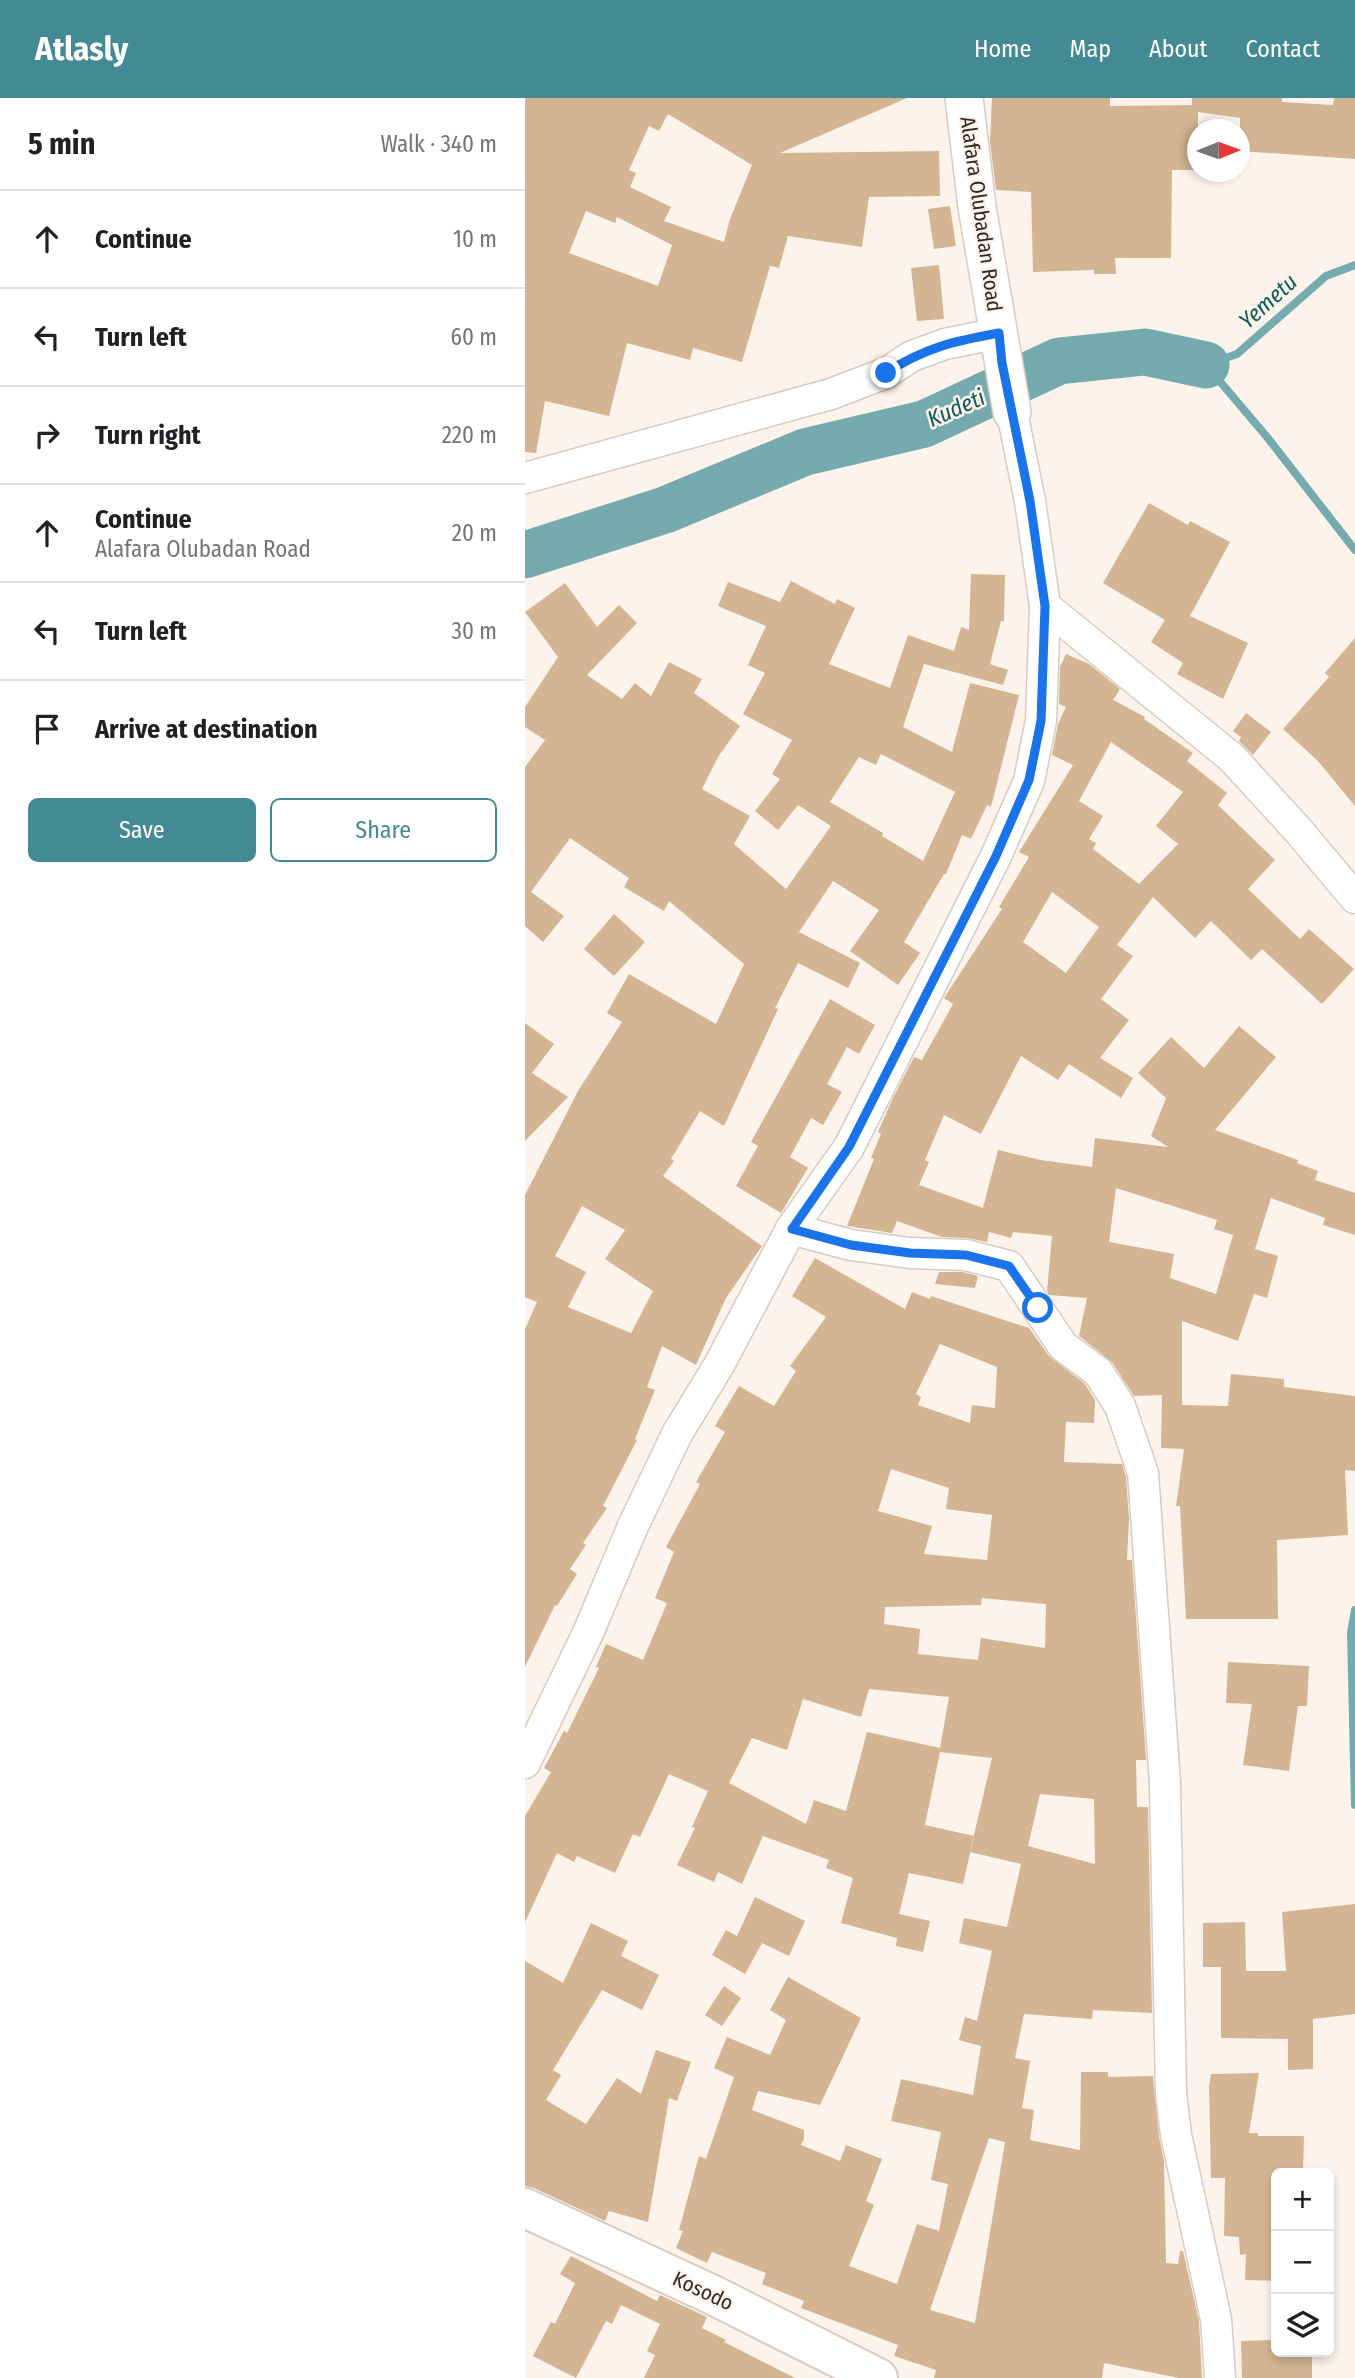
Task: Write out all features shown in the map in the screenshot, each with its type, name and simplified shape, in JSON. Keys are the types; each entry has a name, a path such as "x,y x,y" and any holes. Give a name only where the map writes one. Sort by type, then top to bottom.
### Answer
{"main road":[{"name":"Kosodo","path":"525,2208 713,2295 879,2378"}],"street":[{"name":"Alafara Olubadan Road","path":"964,98 977,207 1012,412"},
{"path":"525,478 831,394 886,373 912,356 945,344 1000,348"},
{"path":"525,1763 588,1633 633,1526 677,1434 719,1365 792,1229 849,1147 996,856 1029,780 1041,721 1045,606 1030,501 1012,412"},
{"path":"1045,606 1232,758 1355,898"},
{"path":"792,1229 851,1245 910,1253 966,1255 1009,1266 1063,1346 1098,1372 1120,1406 1143,1473 1165,1783 1171,2093 1176,2135 1216,2319 1220,2378"}],"building":[{"path":"525,98 907,98 780,153 939,151 940,196 869,197 862,247 788,236 779,268 770,266 742,362 693,348 690,360 627,343 609,416 545,401 536,453 525,452","holes":["668,114 752,165 730,219 724,242 664,221 671,207 630,187 636,173 629,170 649,126 659,131","586,211 615,223 617,217 672,245 658,286 569,253"]},
{"path":"992,98 1110,98 1110,106 1192,105 1192,98 1282,98 1282,102 1333,105 1334,98 1355,98 1355,159 1250,152 1250,119 1198,112 1198,119 1187,119 1187,170 1172,170 1171,258 1115,258 1116,274 1094,274 1094,270 1033,272 1031,192 996,190 990,142"},
{"path":"950,206 956,246 934,249 928,209"},
{"path":"939,265 944,319 917,321 911,268"},
{"path":"1149,503 1188,525 1190,521 1230,542 1190,616 1248,643 1223,699 1177,674 1183,663 1151,642 1165,620 1103,583"},
{"path":"971,574 1005,575 1004,621 1001,621 990,664 1008,670 1003,685 924,664 903,727 952,752 970,683 1019,695 991,807 987,805 971,839 962,835 946,874 904,942 920,953 898,985 850,951 879,910 833,881 799,932 860,963 848,988 798,963 775,1008 778,1009 724,1126 700,1111 671,1159 674,1161 663,1176 762,1246 726,1298 696,1365 662,1346 647,1387 655,1390 635,1439 637,1440 603,1506 607,1508 583,1543 586,1545 570,1569 577,1574 557,1606 555,1605 525,1667 525,1329 537,1302 525,1297 525,1195 578,1091 622,1022 607,1013 629,974 716,1024 744,964 669,901 664,911 624,887 629,878 570,838 531,892 564,916 543,942 525,926 525,767 545,740 525,727 525,707 558,657 525,612 565,583 597,627 619,605 637,623 587,675 622,699 635,683 651,696 669,662 702,679 694,693 740,726 718,757 702,789 750,816 734,844 786,889 831,826 798,805 778,830 755,811 780,779 772,774 792,740 743,714 765,673 748,665 766,626 718,606 728,582 780,602 791,581 835,604 837,599 855,608 829,664 890,688 908,635 954,651 961,627 969,630","holes":["881,754 955,792 923,861 882,836 883,833 830,802 859,757 876,765","582,1206 625,1230 605,1259 653,1291 631,1333 568,1307 586,1272 555,1256"]},
{"path":"1355,638 1355,806 1318,761 1283,729 1329,677 1325,673"},
{"path":"1066,654 1089,664 1120,689 1113,700 1145,717 1144,719 1193,753 1187,761 1227,793 1218,805 1275,860 1248,889 1300,939 1309,929 1354,969 1322,1004 1262,949 1251,960 1211,921 1195,938 1153,897 1117,945 1133,956 1101,999 1129,1020 1100,1058 1133,1078 1121,1098 1069,1064 1058,1080 1021,1056 981,1134 944,1115 925,1160 929,1162 919,1185 983,1208 998,1150 1041,1160 1092,1167 1095,1138 1168,1147 1151,1136 1166,1098 1138,1073 1171,1037 1204,1068 1239,1026 1276,1057 1215,1130 1298,1160 1297,1163 1318,1171 1315,1180 1355,1193 1355,1235 1323,1225 1325,1218 1271,1198 1255,1249 1278,1256 1267,1298 1254,1294 1238,1341 1182,1321 1182,1405 1228,1406 1231,1374 1284,1379 1284,1387 1355,1396 1355,1471 1345,1470 1348,1535 1277,1540 1278,1619 1186,1619 1180,1506 1176,1506 1184,1449 1161,1448 1162,1395 1134,1396 1112,1362 1079,1336 1087,1298 1049,1295 1047,1291 1052,1236 1013,1232 1011,1238 989,1232 987,1242 942,1237 897,1221 892,1233 847,1226 874,1159 871,1158 881,1134 878,1132 892,1100 914,1057 922,1060 953,1004 944,998 1002,909 999,907 1029,857 1019,852 1073,765 1052,755 1058,724 1066,707 1059,704 1060,667","holes":["1111,742 1183,792 1156,826 1178,844 1139,884 1093,849 1096,843 1089,839 1103,816 1079,801","1052,892 1099,927 1066,973 1023,942","1116,1188 1217,1220 1214,1229 1233,1235 1216,1294 1170,1278 1174,1254 1109,1242"]},
{"path":"1246,713 1271,732 1253,755 1239,741 1241,737 1233,731"},
{"path":"614,914 645,942 614,976 584,949"},
{"path":"830,999 875,1025 859,1054 847,1047 827,1084 842,1092 823,1125 811,1118 790,1157 808,1168 781,1213 736,1186 758,1146 751,1142"},
{"path":"525,1023 554,1044 532,1073 568,1097 525,1141"},
{"path":"815,1258 905,1309 912,1292 1029,1328 1049,1356 1085,1384 1095,1400 1094,1423 1066,1422 1064,1462 1122,1464 1126,1477 1129,1519 1127,1560 1132,1560 1146,1760 1136,1760 1137,1807 1148,1807 1152,2013 1093,2010 1092,2019 1024,2014 1015,2058 1030,2061 1022,2108 1034,2110 1030,2140 1080,2150 1081,2072 1108,2072 1108,2077 1153,2076 1164,2161 1166,2263 1178,2264 1180,2251 1183,2251 1199,2321 1202,2378 1179,2378 1104,2363 1102,2378 934,2378 936,2370 894,2356 898,2345 801,2308 804,2301 762,2284 766,2273 712,2252 707,2263 676,2248 683,2231 679,2230 699,2156 706,2159 734,2077 714,2068 727,2037 770,2055 786,2020 770,2010 788,1977 861,2018 820,2105 758,2091 752,2110 804,2130 801,2145 840,2161 846,2145 882,2159 866,2201 874,2205 849,2266 897,2284 917,2224 939,2231 948,2184 931,2180 941,2132 891,2121 901,2079 973,2095 981,2046 959,2040 965,2017 977,2021 992,1951 959,1943 964,1918 1007,1927 1021,1864 970,1852 963,1884 909,1873 899,1914 930,1921 923,1952 896,1946 897,1938 841,1923 853,1878 826,1868 829,1860 763,1836 742,1884 718,1872 714,1882 677,1865 695,1828 692,1827 708,1791 669,1774 640,1837 633,1834 615,1873 577,1856 574,1862 557,1853 525,1922 525,1816 551,1772 544,1768 564,1731 567,1733 599,1668 596,1667 606,1644 643,1660 667,1603 655,1598 674,1552 666,1547 700,1484 696,1482 725,1432 715,1426 739,1386 774,1406 796,1371 790,1366 826,1317 792,1296","holes":["940,1344 997,1367 995,1408 972,1405 970,1423 918,1405 921,1397 916,1394","891,1469 949,1488 946,1509 992,1515 987,1560 924,1554 932,1526 878,1511","982,1598 1046,1604 1045,1648 981,1638 978,1660 918,1654 920,1629 884,1624 885,1607 981,1605","869,1689 949,1697 940,1748 867,1732 846,1811 814,1800 806,1824 729,1783 752,1738 787,1750 803,1699 861,1717","940,1752 992,1758 974,1836 925,1825","1040,1794 1094,1799 1095,1864 1028,1846","989,2138 1005,2142 975,2323 930,2310"]},
{"path":"939,1272 963,1272 978,1276 975,1288 935,1284"},
{"path":"1228,1662 1309,1666 1307,1706 1298,1706 1289,1771 1243,1765 1252,1704 1226,1703"},
{"path":"755,1897 805,1921 789,1956 762,1943 745,1974 712,1955 726,1930 737,1936"},
{"path":"1355,1904 1355,2014 1313,2019 1313,2069 1288,2070 1288,2039 1221,2038 1221,1967 1203,1967 1203,1923 1245,1922 1246,1971 1286,1971 1282,1912"},
{"path":"591,1923 628,1941 621,1956 659,1975 642,2010 602,1990 553,2070 561,2075 546,2100 586,2124 617,2078 641,2094 656,2050 691,2062 677,2101 669,2098 648,2222 609,2211 605,2221 525,2186 525,1961 563,1983"},
{"path":"724,1986 741,1998 722,2026 705,2015"},
{"path":"1259,2073 1249,2133 1258,2133 1258,2136 1304,2136 1303,2168 1271,2168 1271,2281 1245,2280 1246,2254 1240,2255 1239,2237 1224,2236 1225,2178 1211,2178 1211,2074"},
{"path":"571,2256 657,2301 660,2295 707,2317 702,2328 795,2378 644,2378 655,2355 647,2351 660,2324 621,2305 612,2324 606,2321 576,2378 533,2356 551,2322 555,2324 575,2283 560,2274"},
{"path":"1271,2340 1271,2357 1312,2357 1312,2378 1242,2378 1241,2341"}],"waterway":[{"name":"Kudeti","path":"1355,265 1326,276 1237,354 1206,365 1267,437 1355,550"},
{"name":"Kudeti","path":"525,555 665,510 805,452 924,424 1059,361 1145,352 1206,365"},
{"path":"1355,1610 1351,1633 1355,1805"}],"route":[{"path":"886,373 912,356 945,344 999,333 1002,363 1030,501 1045,606 1041,721 1029,780 996,856 849,1147 792,1229 851,1245 910,1253 966,1255 1009,1266 1038,1308"}],"water label":[{"name":"Yemetu","path":"1268,301"}]}
